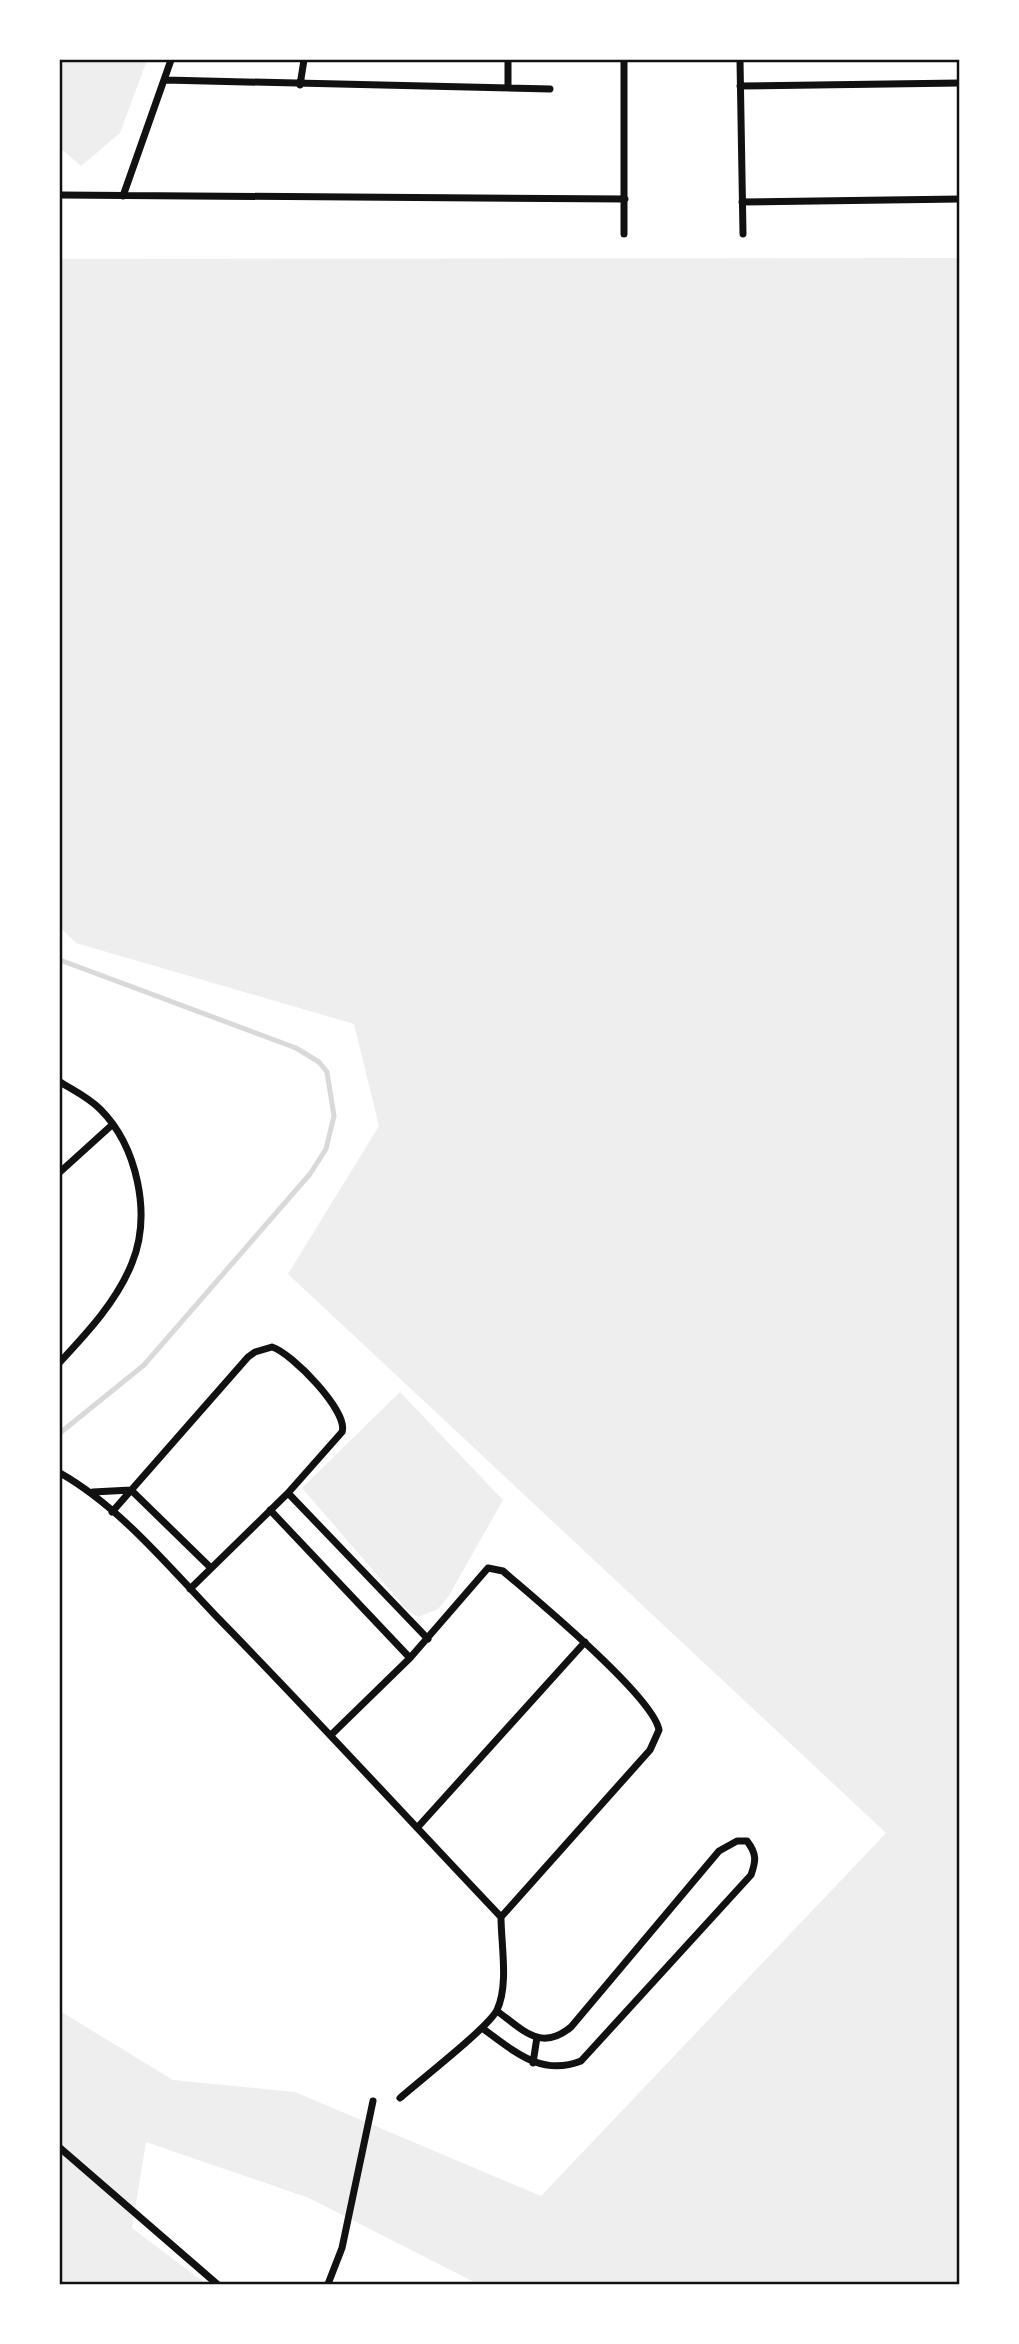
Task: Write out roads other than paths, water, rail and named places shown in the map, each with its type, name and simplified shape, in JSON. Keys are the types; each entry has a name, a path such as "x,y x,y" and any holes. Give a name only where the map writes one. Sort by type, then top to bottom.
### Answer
{"street":[{"path":"123,195 171,60"},
{"path":"300,85 304,60"},
{"path":"508,60 508,87"},
{"path":"624,60 624,234"},
{"path":"740,60 743,234"},
{"path":"165,80 550,89"},
{"path":"740,86 960,83"},
{"path":"60,195 625,199"},
{"path":"742,202 960,199"},
{"path":"60,1082 92,1102 113,1124 134,1167 139,1196 139,1242 126,1276 113,1298 60,1362"},
{"path":"60,1172 113,1124"},
{"path":"112,1512 248,1357 272,1347 288,1355 337,1408 344,1420 338,1438 288,1493 190,1589"},
{"path":"60,1474 93,1492 190,1589 332,1734 501,1917 502,1980 497,2011 482,2028 400,2098"},
{"path":"93,1492 131,1490 211,1568"},
{"path":"288,1493 428,1639"},
{"path":"270,1510 410,1658"},
{"path":"332,1734 428,1639 483,1571 496,1568 585,1642 651,1711 659,1730 657,1739 639,1764 501,1917"},
{"path":"417,1828 585,1642"},
{"path":"482,2028 533,2063 552,2068 568,2066 589,2054 751,1875 756,1861 747,1842 737,1841 719,1851 571,2027 548,2040 537,2037 497,2011"},
{"path":"533,2063 537,2037"},
{"path":"328,2284 342,2248 373,2101"},
{"path":"60,2148 217,2284"}],"waterway":[{"path":"60,960 296,1048 319,1062 327,1072 334,1116 326,1149 310,1174 144,1365 60,1433"}]}
